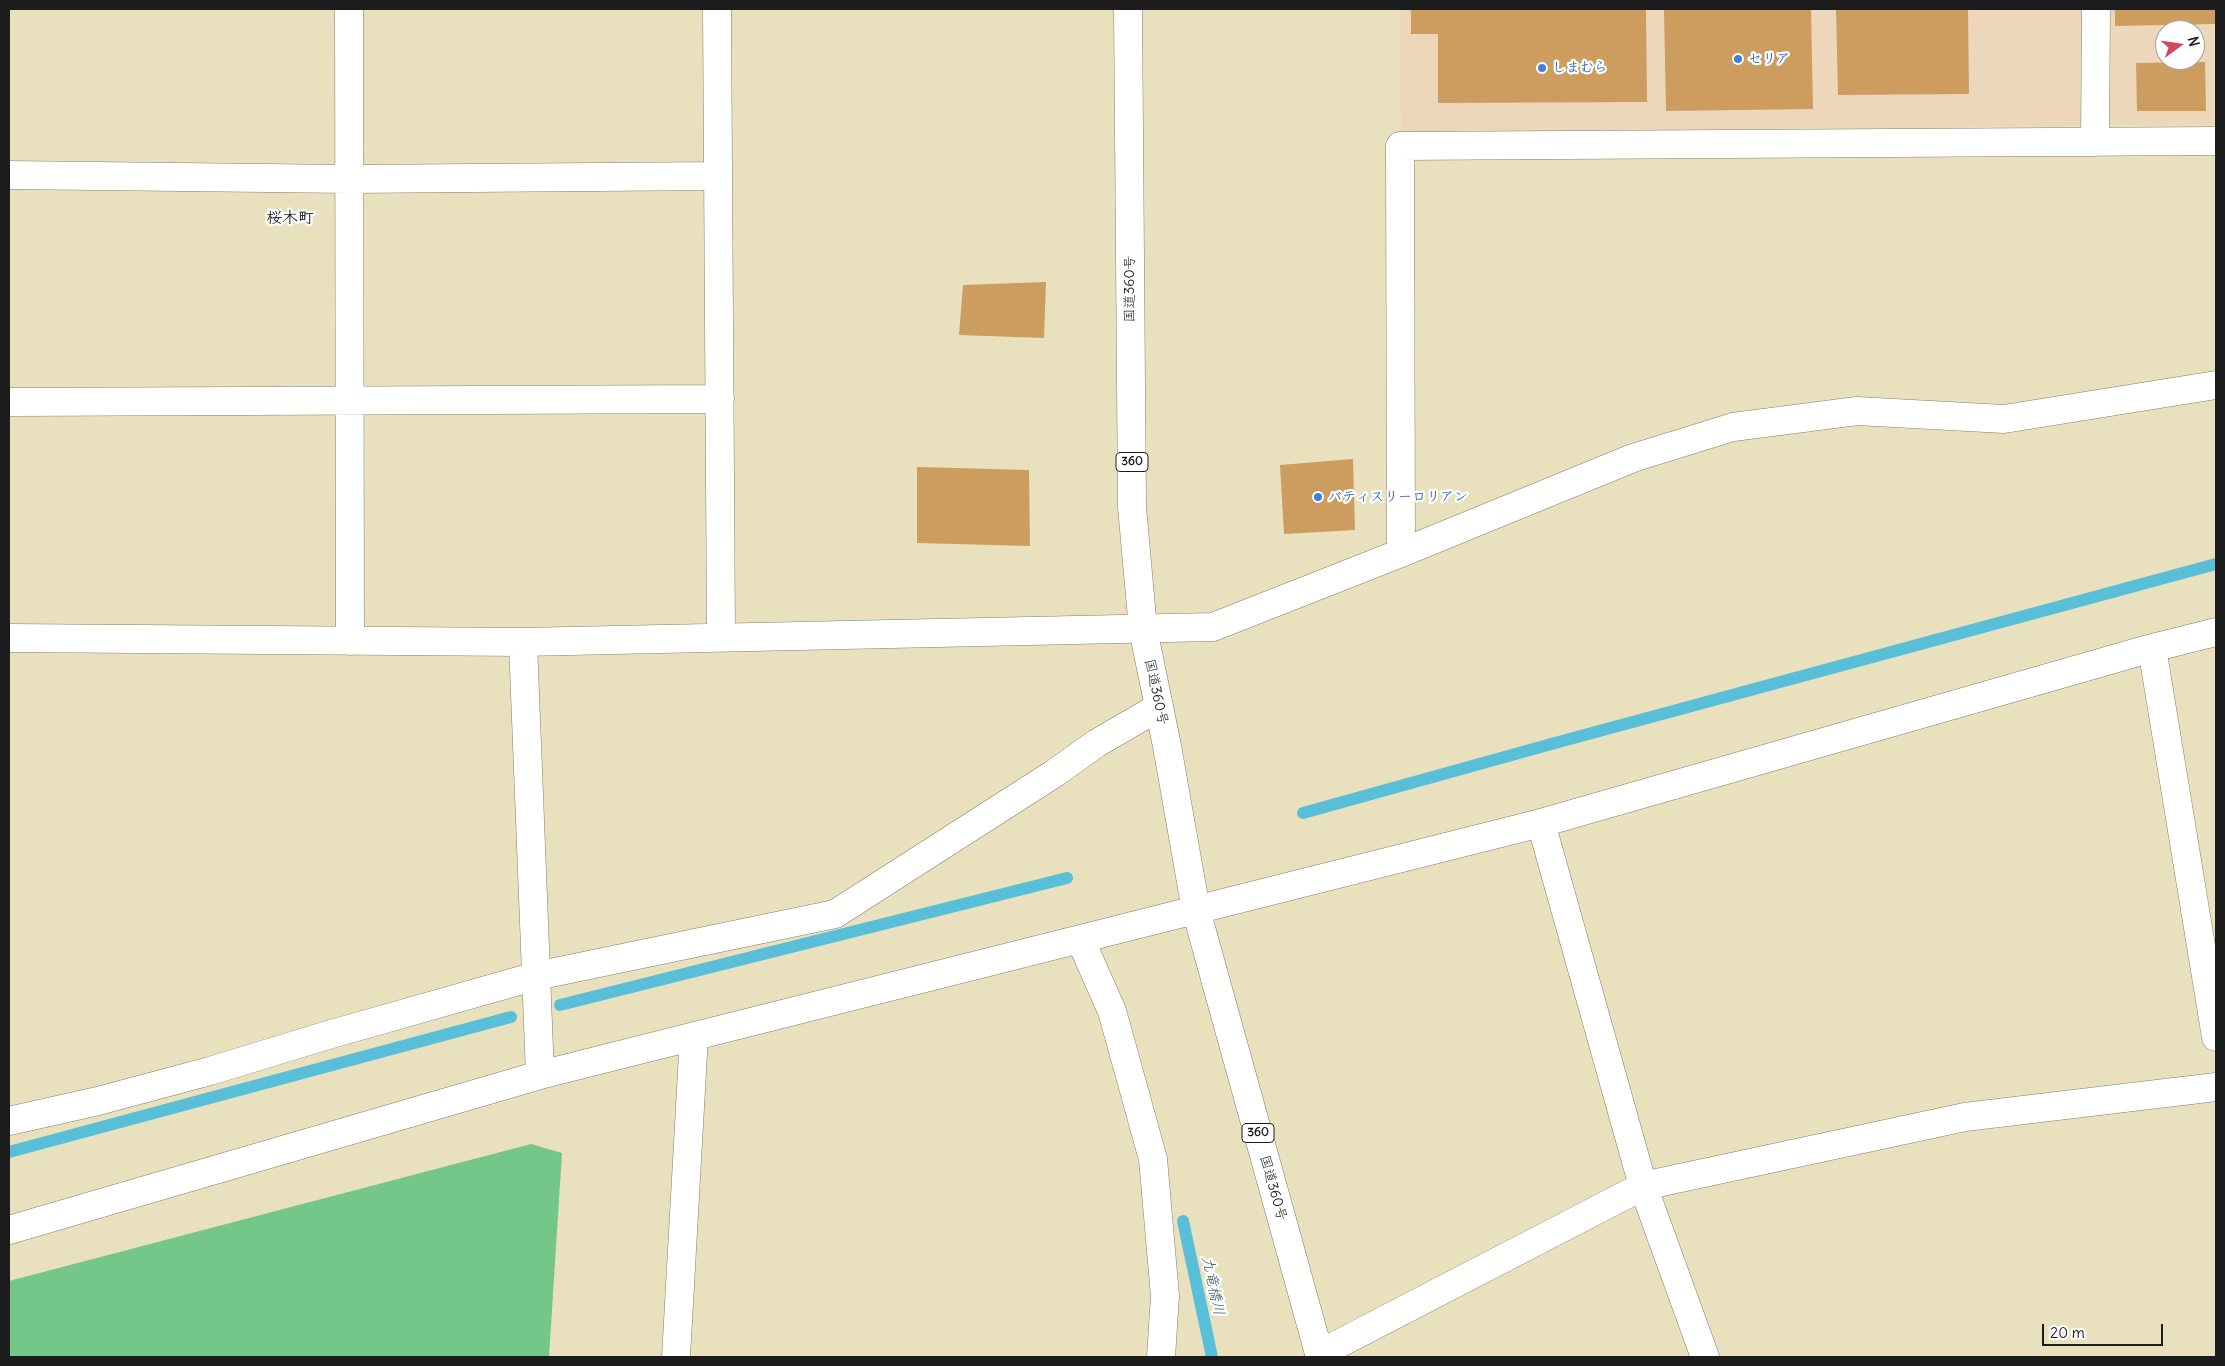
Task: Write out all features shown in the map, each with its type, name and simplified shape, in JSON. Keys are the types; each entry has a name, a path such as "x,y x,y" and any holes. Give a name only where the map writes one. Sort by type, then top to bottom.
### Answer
{"main road":[{"path":"349,9 350,641"},
{"path":"717,9 721,636"},
{"name":"国道360号","path":"1128,9 1132,507 1143,630 1196,910 1320,1355"},
{"path":"2095,142 2096,9"},
{"path":"1401,553 1400,146 2216,141"},
{"path":"9,175 350,180 718,176"},
{"path":"9,638 523,642 721,636 1143,630 1213,627 1401,553 1633,458 1733,427 1857,412 2004,419 2216,385"},
{"path":"9,402 720,399"},
{"path":"9,1230 540,1076 1541,823 2152,648 2216,632"},
{"path":"523,642 540,1076"},
{"path":"2152,648 2216,1037"},
{"path":"9,1121 98,1101 210,1071 337,1032 536,976 835,914 1055,773 1097,742 1159,707"},
{"path":"1541,823 1643,1186 1705,1357"},
{"path":"1080,939 1112,1011 1153,1159 1164,1296 1161,1357"},
{"path":"676,1357 694,1036"},
{"path":"1320,1355 1643,1186 1965,1117 2216,1087"}],"shaded area":[{"path":"1400,9 2216,9 2216,124 1401,133"}],"green space":[{"path":"531,1144 562,1153 549,1357 9,1357 9,1281"}],"building":[{"name":"しまむら","path":"1411,9 1646,9 1647,102 1438,103 1438,34 1411,34"},
{"name":"セリア","path":"1664,9 1811,9 1813,109 1666,111"},
{"path":"1836,9 1968,9 1969,94 1838,95"},
{"path":"2115,9 2216,9 2216,24 2205,24 2205,20 2155,20 2155,25 2115,26"},
{"path":"2205,62 2206,111 2137,111 2136,63 2155,63 2155,70 2205,70"},
{"path":"1046,282 1044,338 959,335 963,285"},
{"name":"パティスリーロリアン","path":"1353,459 1355,530 1284,534 1280,465"},
{"path":"917,467 1029,470 1030,546 917,543"}],"waterway":[{"path":"1303,813 2216,564"},
{"path":"560,1005 1067,878"},
{"path":"9,1152 511,1017"},
{"name":"九竜橋川","path":"1183,1221 1212,1357"}],"place":[{"name":"セリア","path":"1738,59"},
{"name":"しまむら","path":"1542,68"},
{"name":"パティスリーロリアン","path":"1318,497"}],"district":[{"name":"桜木町","path":"290,218"}]}
